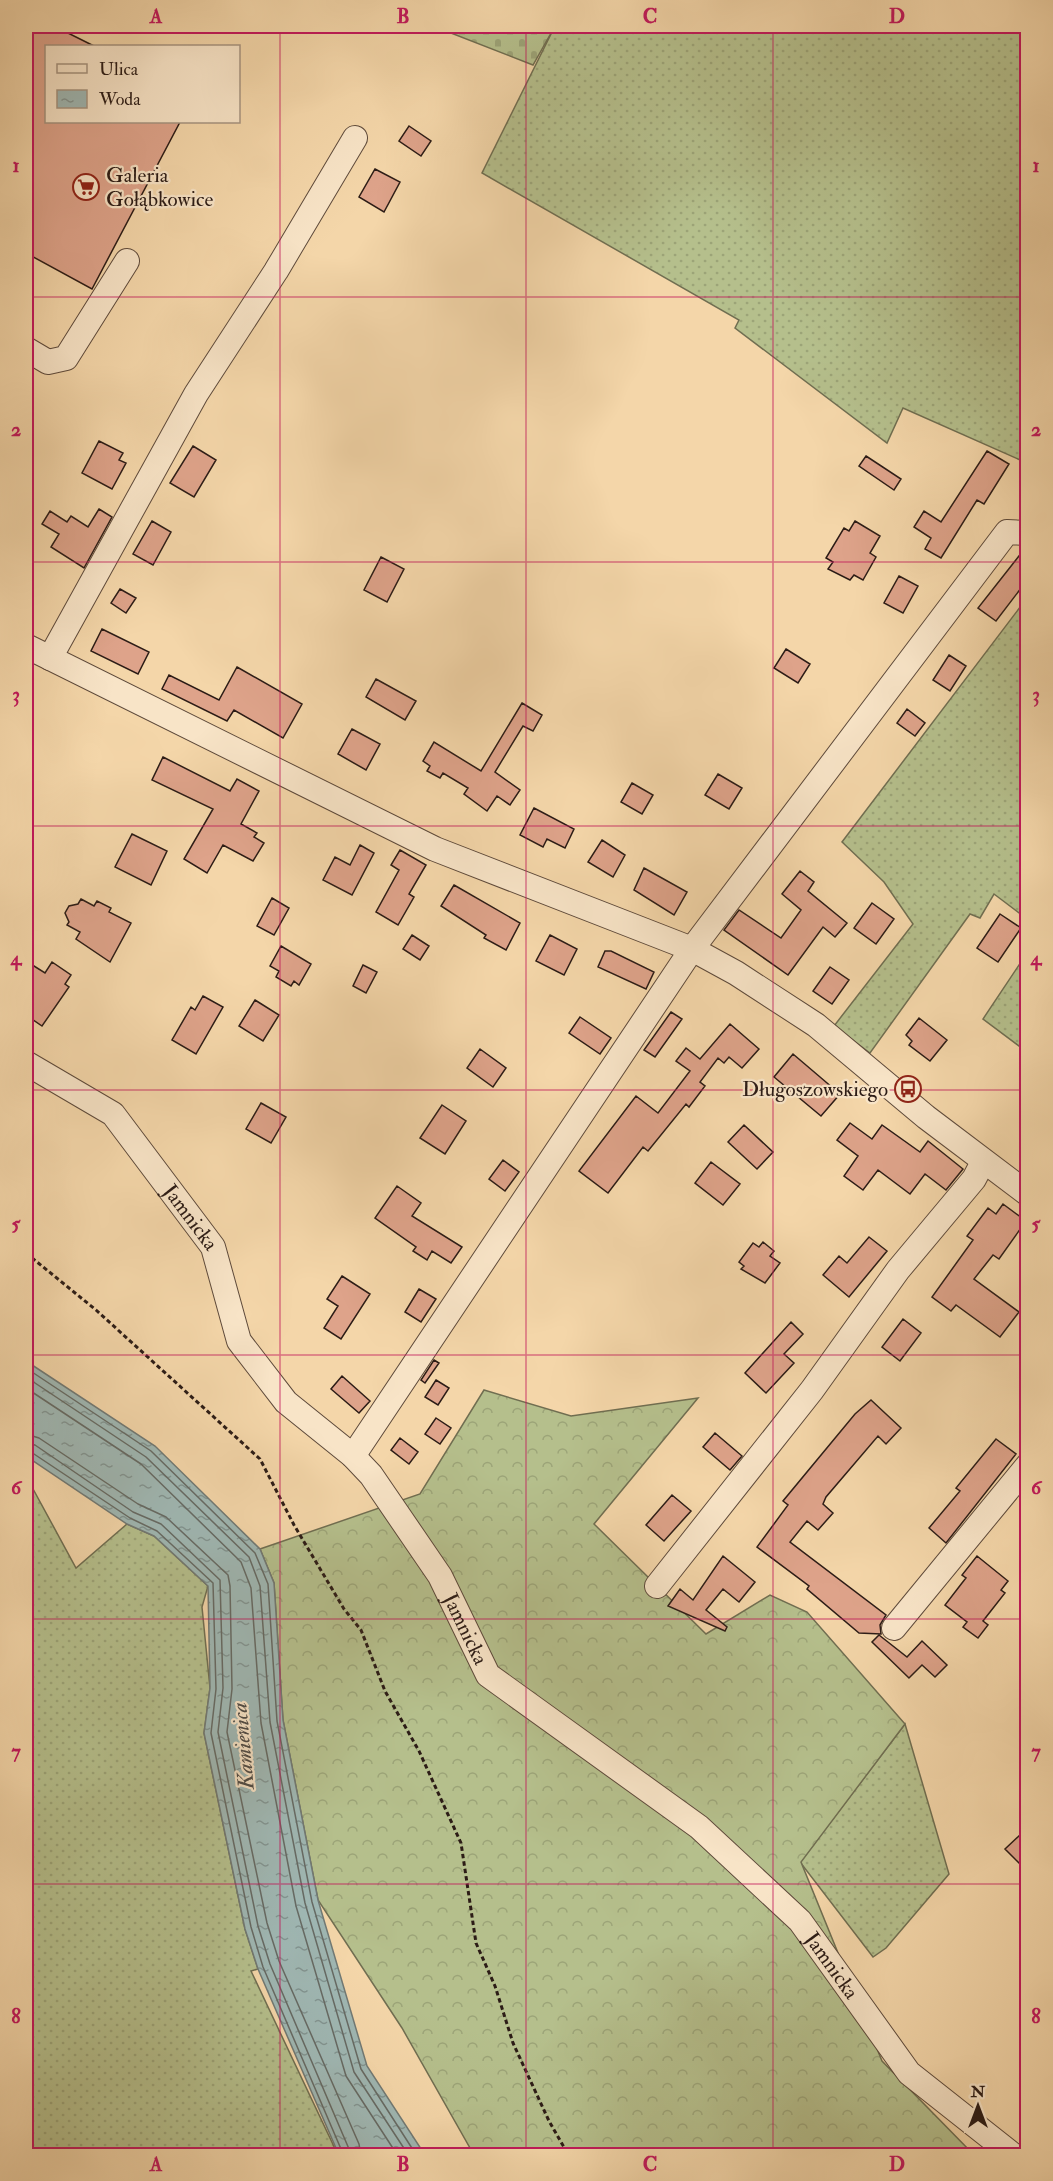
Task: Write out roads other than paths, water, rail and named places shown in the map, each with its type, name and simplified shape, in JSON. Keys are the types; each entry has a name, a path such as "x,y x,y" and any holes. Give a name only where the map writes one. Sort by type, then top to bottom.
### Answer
{"street":[{"path":"50,658 196,394 276,271 355,138"},
{"path":"26,349 48,362 66,358 127,261"},
{"path":"353,1456 692,950 1007,532 1028,533"},
{"path":"26,646 435,849 692,950 736,973 816,1025 983,1162 1028,1194"},
{"name":"Jamnicka","path":"26,1063 113,1114 213,1247 239,1341 286,1402 353,1456 371,1475 440,1576 489,1675 699,1827 800,1921 909,2073 1014,2156"},
{"path":"657,1586 812,1390 898,1270 974,1179 983,1162"},
{"path":"894,1628 1028,1465"}],"water":[{"name":"Kamienica","path":"26,1361 155,1446 260,1549 274,1583 283,1720 318,1900 367,2066 425,2155 339,2155 258,1969 245,1929 204,1733 210,1688 208,1586 154,1536 127,1524 26,1456"}],"place":[{"name":"Galeria Gołąbkowice","path":"86,187"},
{"name":"Długoszowskiego","path":"908,1089"}]}
